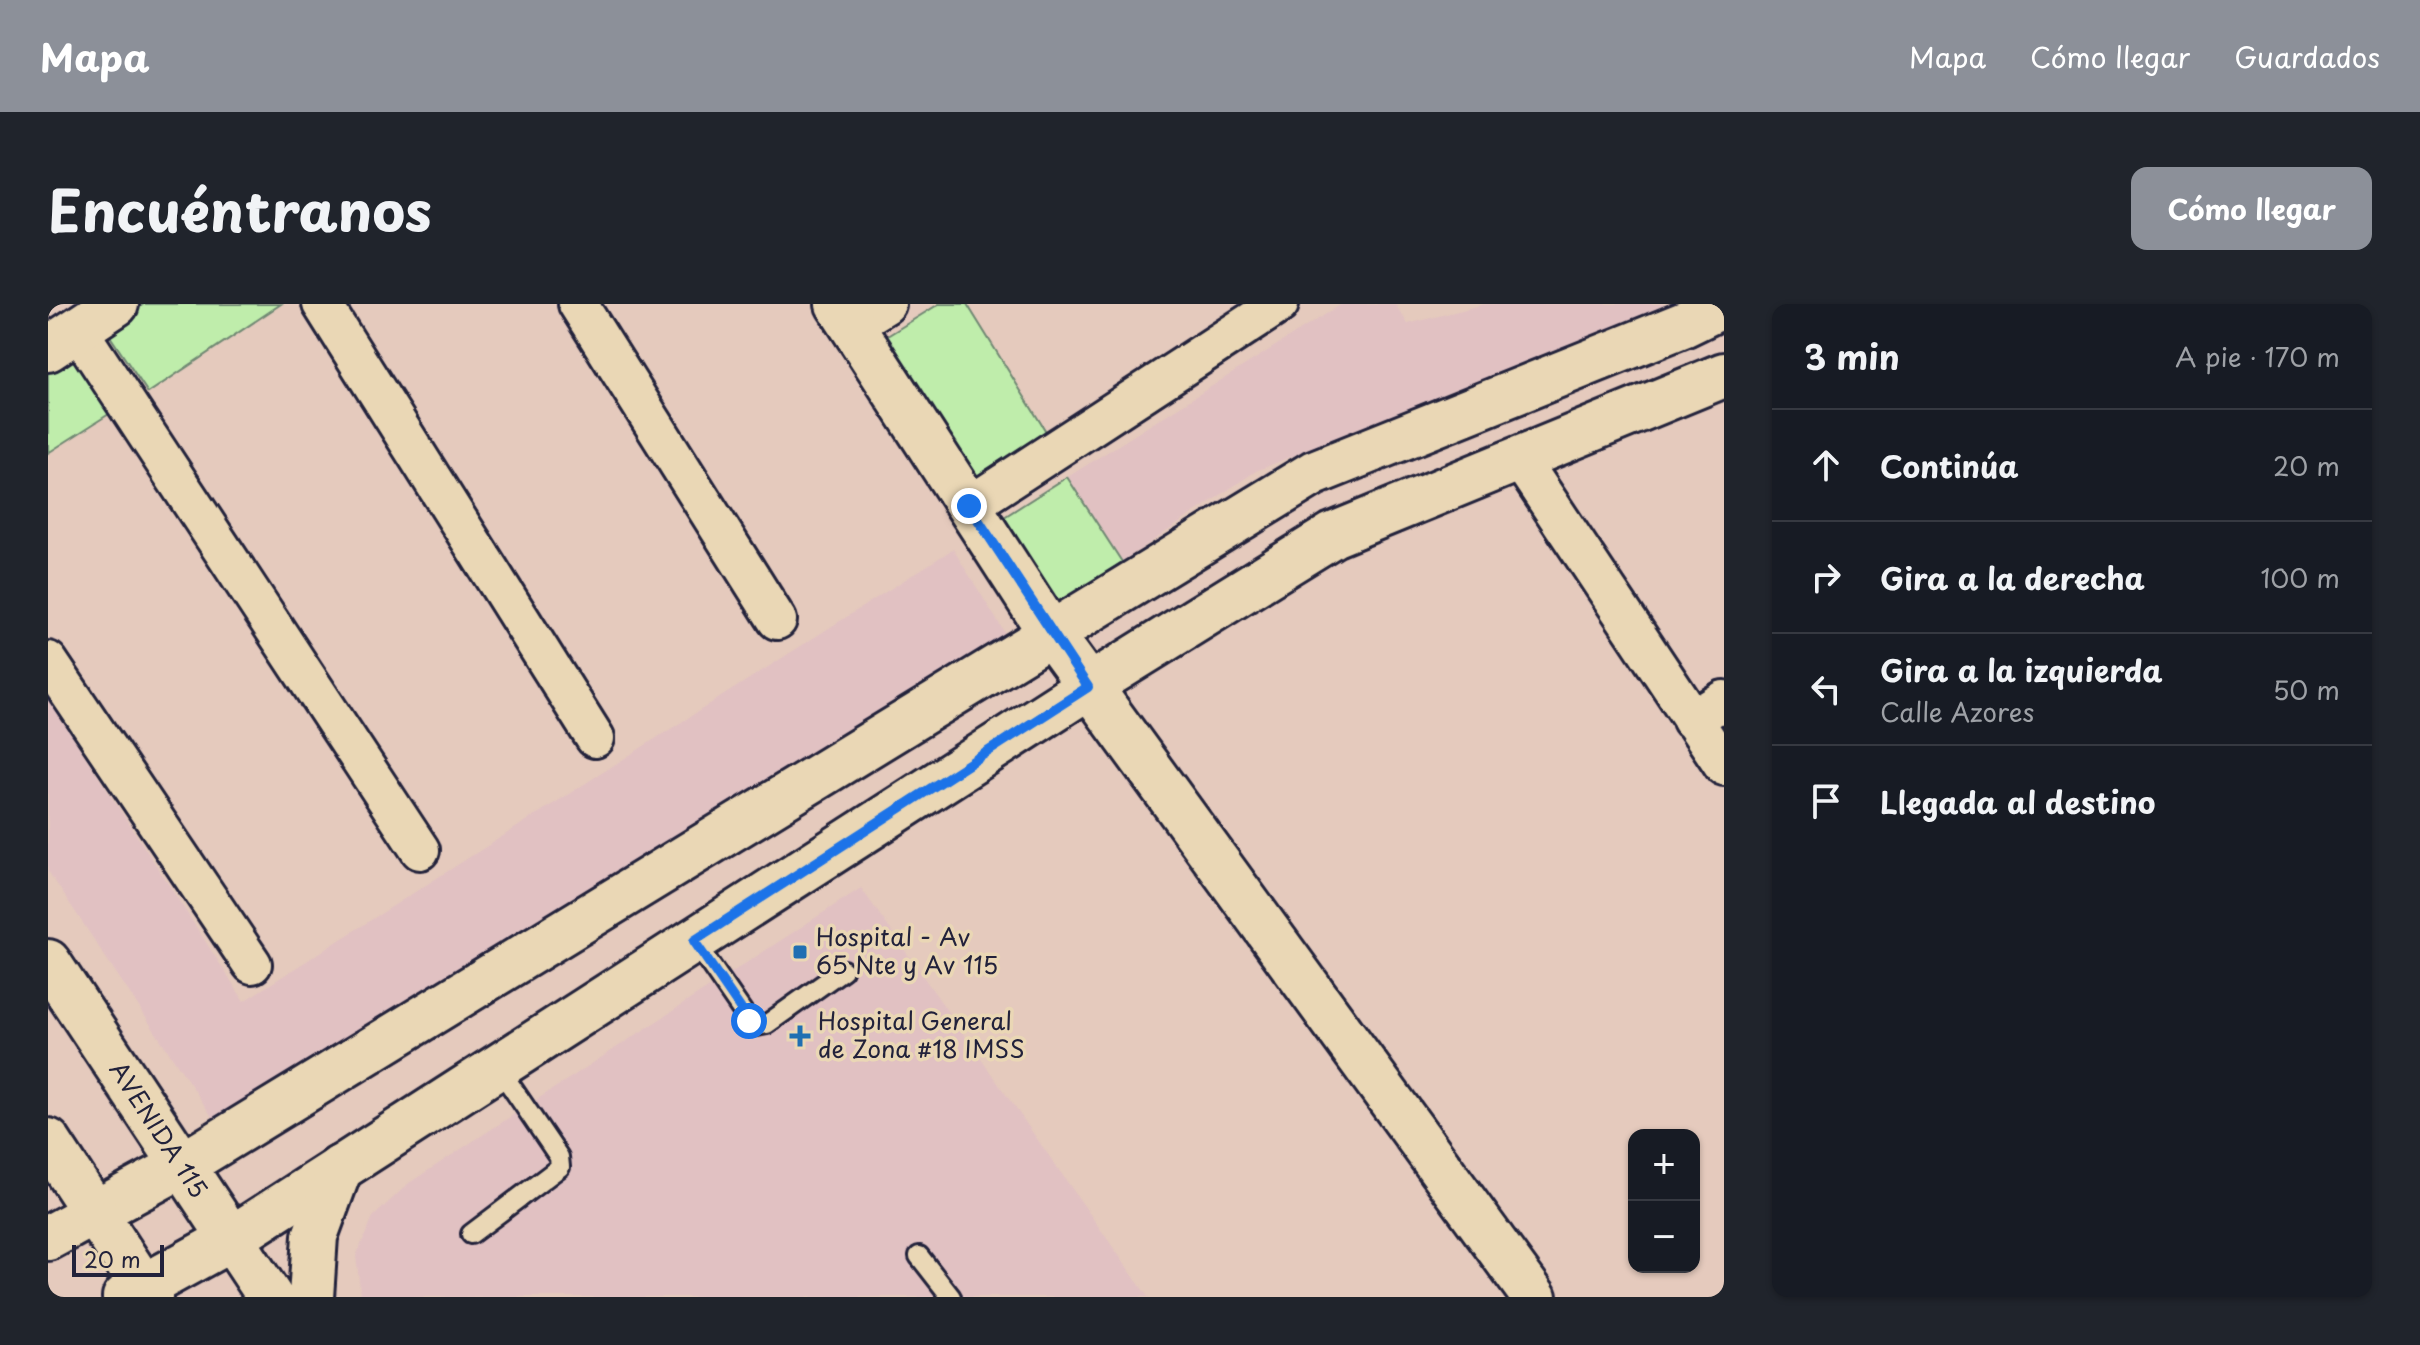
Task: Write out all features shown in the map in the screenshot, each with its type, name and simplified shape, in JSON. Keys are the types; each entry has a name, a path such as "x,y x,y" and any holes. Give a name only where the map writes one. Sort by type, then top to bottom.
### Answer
{"main road":[{"path":"63,339 116,304"},
{"path":"48,1238 181,1166 1314,473 1685,324 1724,305"},
{"path":"858,311 969,506 1050,632 1534,1297"},
{"path":"48,1141 96,1214 140,1294 229,1240 1088,687 1333,535 1521,461 1724,375"},
{"name":"AVENIDA 115","path":"48,962 229,1240 270,1297"},
{"path":"311,1297 315,1236 340,1168"}],"street":[{"path":"322,304 595,738"},
{"path":"578,304 777,620"},
{"path":"969,506 1279,304"},
{"path":"63,339 420,850"},
{"path":"1521,461 1724,766"},
{"path":"48,661 252,964"},
{"path":"1692,720 1724,700"}],"lane":[{"path":"694,941 749,1021 757,1026 767,1024 843,970"},
{"path":"471,1234 560,1167 559,1157 498,1067"},
{"path":"919,1256 951,1297"}],"shaded area":[{"path":"1342,304 1395,304 1408,324 1485,304 1665,304 1601,339 1398,413 1256,471 1058,605 1001,519"},
{"path":"953,549 1021,659 227,1139 48,871 48,699 244,1001"},
{"name":"Hospital General de Zona #18 IMSS","path":"861,888 1148,1297 361,1297 356,1256 373,1217 409,1183"}],"green space":[{"path":"144,304 281,304 148,393 106,330"},
{"path":"939,304 967,304 1050,438 976,484 884,338"},
{"path":"68,349 109,414 48,453 48,362"},
{"path":"1067,477 1122,562 1058,605 1001,519"}],"place":[{"name":"Hospital - Av 65 Nte y Av 115","path":"800,952"},
{"name":"Hospital General de Zona #18 IMSS","path":"800,1036"}],"route":[{"path":"749,1021 694,941 1088,687 969,506"}]}
